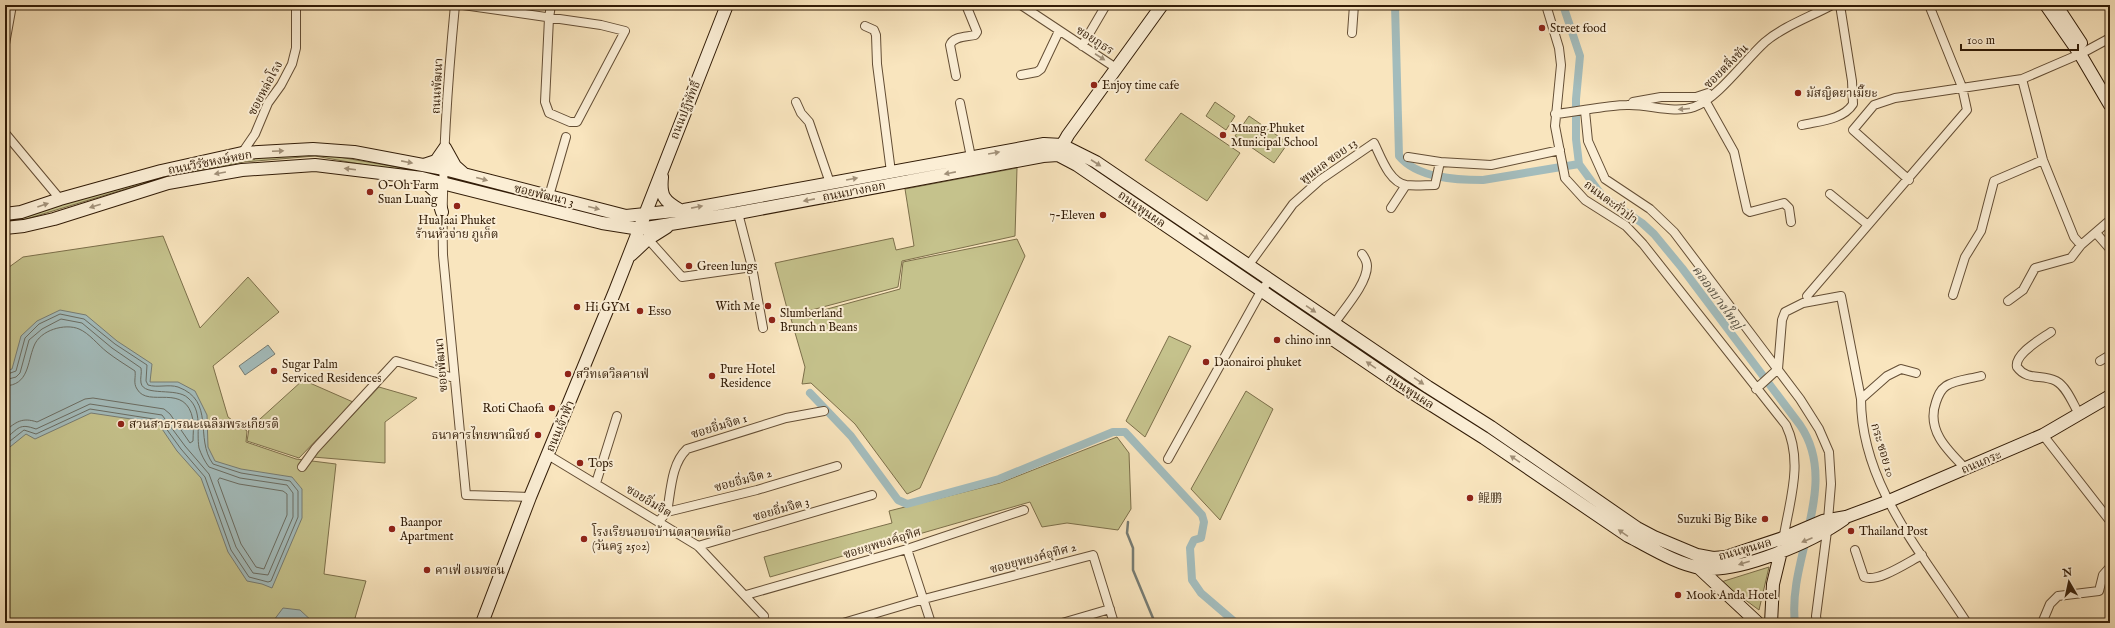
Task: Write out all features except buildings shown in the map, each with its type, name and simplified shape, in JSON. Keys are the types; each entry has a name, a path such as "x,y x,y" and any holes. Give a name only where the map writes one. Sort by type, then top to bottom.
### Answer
{"main road":[{"name":"ถนนปฏิพัทธิ์","path":"640,229 727,5"},
{"path":"1060,150 1116,68 1162,5"},
{"path":"2046,5 2083,52 2110,90"},
{"path":"2056,5 2110,104"},
{"name":"ถนนบางกอก","path":"645,215 680,210 1044,144 1060,150"},
{"path":"424,165 436,162 445,148"},
{"path":"445,148 454,166 465,175"},
{"name":"ถนนวิรัชหงษ์หยก","path":"5,214 21,212 60,199 161,171 242,153 313,149 354,152 444,169"},
{"name":"ถนนบางกอก","path":"640,229 738,213 1043,156 1060,150"},
{"name":"ถนนพูนผล","path":"1060,150 1096,162 1334,324 1491,427 1637,528 1686,551 1713,558 1726,557 1783,538"},
{"name":"ถนนพูนผล","path":"1060,150 1077,165 1262,291 1628,536 1689,565 1711,569 1729,567 1787,549"},
{"path":"664,164 661,189 666,202 680,210"},
{"name":"ถนนวิรัชหงษ์หยก","path":"5,228 24,226 54,219 168,183 242,170 315,165 422,178 444,183"},
{"name":"ซอยพัฒนา 3","path":"444,169 626,216 645,215"},
{"path":"422,178 436,192 442,212"},
{"name":"ซอยพัฒนา 3","path":"444,183 602,223 640,229"},
{"path":"442,212 450,193 454,189 463,188"},
{"path":"627,259 648,239 673,224"},
{"name":"ถนนเจ้าฟ้า","path":"482,623 530,496 588,361 640,229"},
{"name":"ถนนกระ","path":"1787,549 1825,526 1889,501 2043,435 2110,396"},
{"name":"ถนนกระ","path":"1783,538 1796,533 1825,526"},
{"path":"1771,623 1773,584 1787,549"},
{"path":"1699,568 1758,623"}],"street":[{"path":"5,44 12,5"},
{"name":"ซอยหล่อโรง","path":"242,153 255,134 268,103 281,85 292,64 296,48 296,5"},
{"name":"ถนนพัฒนา","path":"444,169 447,90 455,5"},
{"path":"463,5 549,18 601,25 626,31 577,122 570,122 549,113 545,102 549,18 551,5"},
{"path":"956,76 950,45 951,41 954,39 975,35 978,32 966,5"},
{"name":"ซอยภูธร","path":"1021,5 1116,68"},
{"path":"1082,46 1106,5"},
{"path":"1352,33 1354,5"},
{"name":"ถนนตะกั่วป่า","path":"1546,5 1559,48 1561,65 1555,114 1562,167 1569,184 1577,192 1626,226 1643,244 1756,389 1786,425 1794,447 1794,486 1783,538 1787,549"},
{"name":"ซอยตลิ่งชัน","path":"1555,114 1585,111 1626,104 1678,109 1693,108 1724,83 1766,42 1780,32 1832,5"},
{"path":"1802,125 1838,117 1846,113 1853,104 1852,74 1840,5"},
{"path":"1807,296 1909,180 1967,110 1962,87 1929,5"},
{"path":"865,26 874,30 876,35 877,64 891,172"},
{"path":"1021,75 1037,72 1041,69 1059,30"},
{"path":"1909,180 1853,130 1874,105 1895,98 2022,79 2083,52 2110,38"},
{"path":"2022,79 2043,160 2074,237 2081,245"},
{"path":"1626,104 1661,97 1705,99 1734,152 1747,210 1750,212 1784,203 1789,208 1791,222"},
{"path":"796,102 801,113 809,122 830,183"},
{"path":"960,104 972,157"},
{"path":"1585,111 1588,141 1605,179 1650,209 1674,232 1778,369 1819,429 1829,452 1831,484 1825,526 1816,616 1818,623"},
{"path":"5,133 60,199"},
{"path":"549,196 566,137"},
{"name":"พูนผล ซอย 13","path":"1248,266 1293,204 1320,180 1374,143 1389,171 1397,181 1406,185"},
{"path":"1408,157 1439,166 1491,165 1560,150"},
{"path":"1953,295 1965,257 1980,231 1994,182 2043,160"},
{"path":"1391,208 1406,185 1435,185 1439,166"},
{"name":"ซอยพัฒนา","path":"444,169 442,212 443,255 466,495 530,496"},
{"path":"1830,194 1868,225"},
{"path":"738,213 752,267 763,328"},
{"path":"2008,301 2024,290 2035,268 2071,258 2081,245 2110,220"},
{"path":"2096,232 2110,250"},
{"path":"648,239 682,277 752,267"},
{"path":"1334,324 1358,292 1366,273 1367,262 1362,254"},
{"path":"1168,459 1269,280"},
{"name":"กระ ซอย 10","path":"1778,369 1782,320 1785,312 1803,302 1841,296 1861,399 1864,436 1877,478 1889,501 1922,555 1967,623"},
{"path":"2051,332 2028,348 2017,360 2017,367 2027,376 2056,381 2064,388 2079,414"},
{"path":"2100,361 2110,355"},
{"path":"302,467 316,449 396,361 454,378"},
{"path":"1756,389 1778,369"},
{"path":"1861,399 1887,376 1901,369 1916,373"},
{"path":"1966,468 1940,440 1934,426 1933,413 1938,395 1943,388 1953,383 1982,376"},
{"name":"ซอยอิ่มจิต 1","path":"667,512 676,463 681,454 687,449 786,418 824,411"},
{"path":"596,483 617,416"},
{"path":"2043,435 2110,521"},
{"name":"ซอยอิ่มจิต","path":"548,455 698,546 746,595 764,616"},
{"name":"ซอยอิ่มจิต 2","path":"667,512 757,490 837,466"},
{"name":"ซอยอิ่มจิต 3","path":"698,546 872,495"},
{"name":"ซอยยุพยงค์อุทิศ","path":"746,595 907,549 1024,510"},
{"path":"659,521 667,512"},
{"path":"907,549 931,623"},
{"path":"1855,550 1864,577 1869,579 1879,577 1922,555"},
{"name":"ซอยยุพยงค์อุทิศ 2","path":"924,599 1094,555 1110,609"},
{"path":"2042,623 2050,604 2058,596 2099,591 2103,575 2110,567"},
{"path":"843,623 924,599"},
{"path":"1062,623 1110,609 1114,623"}],"shaded area":[{"path":"1215,102 1235,116 1226,130 1206,116"},
{"path":"1181,113 1240,153 1207,201 1145,160"},
{"path":"1249,116 1288,143 1274,163 1235,136"},
{"path":"316,153 431,173 428,176 315,156 244,162 165,177 23,220 5,221 5,217 164,173 244,159"},
{"path":"1017,168 1015,236 902,261 898,287 789,316 775,263 893,238 896,250 914,246 905,189"},
{"path":"462,179 619,217 619,222 460,183 459,180"},
{"name":"สวนสาธารณะเฉลิมพระเกียรติ","path":"163,236 200,328 248,277 279,312 213,366 228,417 247,431 246,442 296,459 336,464 324,574 366,581 355,618 368,623 5,623 5,270 23,257"},
{"path":"1017,239 1025,256 920,488 907,494 855,424 811,383 802,384 805,367 791,319 900,289 903,262"},
{"path":"1169,336 1191,346 1145,437 1126,421"},
{"path":"303,380 353,402 299,458 247,441 249,429"},
{"path":"379,387 417,398 385,422 385,463 313,457"},
{"path":"1246,391 1273,409 1220,520 1191,489"},
{"path":"1117,437 1129,453 1131,509 1118,530 1067,523 1042,527 1030,502 770,577 764,557 892,523 889,511 1000,483"},
{"path":"1769,567 1759,610 1721,582"}],"water":[{"path":"60,310 86,315 117,341 152,364 150,382 178,382 195,391 207,415 208,447 215,461 241,469 292,477 302,489 302,518 272,588 247,581 228,552 201,478 177,451 158,423 91,413 35,439 26,434 5,451 5,371 12,369 21,336 37,321"},
{"path":"268,345 275,354 245,375 239,366"},
{"path":"283,608 300,610 314,623 276,623 274,620"}],"waterway":[{"path":"1395,5 1399,156 1407,163 1416,169 1438,176 1483,180 1579,164"},
{"name":"คลองบางใหญ่","path":"1563,5 1580,56 1576,99 1576,139 1579,164 1603,197 1642,223 1654,234 1682,268 1800,425 1811,448 1815,472 1814,497 1810,522 1798,573 1795,598 1795,623"},
{"path":"810,393 851,436 898,500 907,504 999,479 1113,432 1125,432 1202,515 1204,522 1201,538 1194,540 1190,548 1192,580 1201,593 1236,623"},
{"path":"1128,522 1127,533 1133,548 1133,570 1155,623"}],"place":[{"name":"Street food","path":"1542,28"},
{"name":"Enjoy time cafe","path":"1094,85"},
{"name":"มัสญิดยาเมี๊ยะ","path":"1798,93"},
{"name":"Muang Phuket Municipal School","path":"1223,135"},
{"name":"O-Oh Farm Suan Luang","path":"370,192"},
{"name":"HuaJaai Phuket ร้านหัวจ่าย ภูเก็ต","path":"457,206"},
{"name":"7-Eleven","path":"1103,215"},
{"name":"Green lungs","path":"689,266"},
{"name":"With Me","path":"768,306"},
{"name":"Hi GYM","path":"577,307"},
{"name":"Esso","path":"640,311"},
{"name":"Slumberland Brunch n Beans","path":"772,320"},
{"name":"chino inn","path":"1277,340"},
{"name":"Daonairoi phuket","path":"1206,362"},
{"name":"Sugar Palm Serviced Residences","path":"274,371"},
{"name":"สวีทเดวิลคาเฟ่","path":"568,374"},
{"name":"Pure Hotel Residence","path":"712,376"},
{"name":"Roti Chaofa","path":"552,408"},
{"name":"สวนสาธารณะเฉลิมพระเกียรติ","path":"121,424"},
{"name":"ธนาคารไทยพาณิชย์","path":"538,435"},
{"name":"Tops","path":"580,463"},
{"name":"鲲鹏","path":"1470,498"},
{"name":"Suzuki Big Bike","path":"1765,519"},
{"name":"Baanpor Apartment","path":"392,529"},
{"name":"Thailand Post","path":"1851,531"},
{"name":"โรงเรียนอบจบ้านตลาดเหนือ (วันครู 2502)","path":"584,539"},
{"name":"คาเฟ่ อเมซอน","path":"427,570"},
{"name":"Mook Anda Hotel","path":"1678,595"}]}
